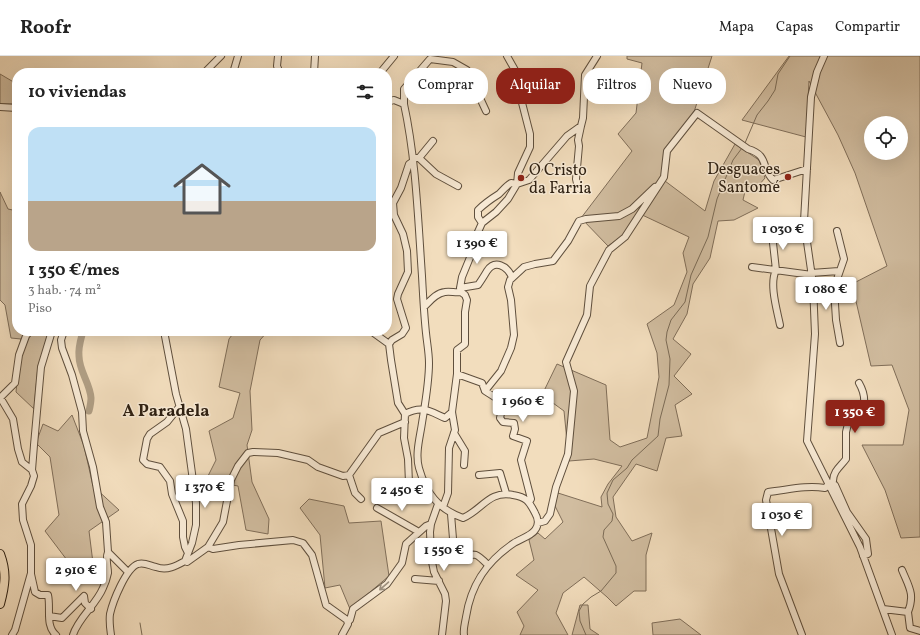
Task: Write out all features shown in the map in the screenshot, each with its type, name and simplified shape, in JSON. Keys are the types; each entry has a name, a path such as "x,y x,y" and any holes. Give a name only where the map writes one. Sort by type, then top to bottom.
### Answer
{"main road":[{"path":"0,554 4,565 5,574 4,590 0,604"}],"street":[{"path":"209,68 221,56"},
{"path":"234,68 238,56"},
{"path":"278,56 278,68"},
{"path":"314,68 315,56"},
{"path":"384,68 394,56"},
{"path":"342,635 348,621 350,620 353,609 387,584 402,563 406,544 430,524 448,493 449,448 456,430 452,412 458,374 457,350 465,344 465,312 467,300 461,290 462,277 471,256 473,243 482,223 496,212 508,199 517,184 518,173 530,147 530,134 520,95 524,86 507,56"},
{"path":"578,188 576,179 579,146 578,140 583,118 585,75 598,56"},
{"path":"824,56 811,91 804,221 812,276 814,334 807,441 863,556 892,635"},
{"path":"422,68 430,59 453,62 464,68"},
{"path":"392,101 404,104 408,122 429,363 418,446 419,466 428,492 451,514 463,518 469,515 489,498 499,494 506,493 521,496 530,502"},
{"path":"483,104 486,111"},
{"path":"0,107 12,108"},
{"path":"538,523 545,521 550,514 556,487 568,454 574,391 566,362 587,315 590,286 608,250 625,237 664,177 667,151 697,113 748,150 756,152 764,160 769,177 773,180 807,169"},
{"path":"482,223 478,217 478,210 489,199 500,193 511,183 517,184 529,180 567,136 581,126"},
{"path":"428,492 412,487 408,483 408,459 404,438 405,414 398,403 390,344 392,340 402,334 406,328 397,299 408,272 407,251 403,234 394,215 393,203 401,188 409,164 412,160 419,158 433,141"},
{"path":"419,158 436,174 458,186"},
{"path":"485,391 501,371 511,348 514,335 508,287 512,277 524,267 553,261 568,241 579,221 619,216 632,209 664,177"},
{"path":"837,231 844,259 834,288 836,320 840,343"},
{"path":"772,234 776,270 773,275 773,285 780,325"},
{"path":"424,307 438,294 478,285 492,266 504,266 512,277"},
{"path":"752,267 812,276 834,288"},
{"path":"812,276 839,271"},
{"path":"26,336 19,355 14,383 0,397 13,419 18,449 22,462 32,470"},
{"path":"50,336 41,367 32,470 34,476 22,504 23,520 31,545 31,573 35,592 40,595 48,595 50,603 49,625 52,632 56,635"},
{"path":"62,336 61,340 62,348 72,375 82,412 83,432 93,467 100,507 106,522 108,552 106,556 108,574 103,589 91,609 75,628 73,635"},
{"path":"165,336 175,388 186,429 196,503 196,525 185,561"},
{"path":"378,336 390,344"},
{"path":"458,374 482,383 485,391 496,398 502,410 500,418 503,422 514,423 515,429 513,436 527,441 521,460 531,499 530,502 537,516 538,523 535,530 513,543 488,565 476,583 468,605 464,635"},
{"path":"802,635 779,574 766,500 768,492 794,489 805,486 826,488 833,481 833,476 846,459 846,432 849,420 860,415 864,407 865,396 859,383"},
{"path":"180,406 167,422 150,434 147,439 143,460 147,464 160,467 170,481 172,494 183,521 183,537 188,553"},
{"path":"405,414 414,410 424,409 445,418 452,412"},
{"path":"111,635 111,613 117,595 132,567 143,563 165,569 174,567 185,561 187,562 193,560 208,547 223,522 232,480 238,466 248,453 278,453 308,460 318,467 343,476 349,475 379,433 405,422"},
{"path":"454,433 465,451 464,465"},
{"path":"478,475 500,473 506,493"},
{"path":"349,475 355,492 361,498"},
{"path":"829,485 835,485 847,512 866,539 868,554 863,556"},
{"path":"377,508 419,532"},
{"path":"451,514 454,551 458,558 474,554 488,565"},
{"path":"430,524 431,557 434,572 445,594 446,601 442,635"},
{"path":"208,547 213,549 239,545 266,544 284,540 293,540 303,543 312,555 326,605 348,621"},
{"path":"108,552 128,572"},
{"path":"902,570 911,591 912,601 908,612 910,628 908,635"},
{"path":"12,635 15,630 31,573"},
{"path":"415,579 439,581"},
{"path":"49,616 62,618 84,596 85,603 91,609"},
{"path":"883,609 908,612"},
{"path":"910,628 920,631"}],"shaded area":[{"path":"627,56 712,56 708,68 659,68 659,104 697,104 694,112 665,151 661,178 705,211 714,181 735,144 759,160 765,178 759,185 746,187 743,200 758,208 734,220 718,221 710,258 693,284 687,314 673,339 691,354 674,376 692,394 675,405 682,436 666,438 657,471 636,464 613,497 616,517 632,541 652,533 646,555 646,591 634,591 616,606 584,577 563,593 556,613 568,635 520,635 524,626 517,612 538,590 516,575 534,560 529,540 538,533 545,539 563,522 554,504 558,493 602,507 601,497 608,484 622,466 594,459 569,461 564,411 542,395 557,364 606,385 610,440 620,447 647,438 659,377 657,353 647,324 674,305 687,272 683,253 689,237 638,213 622,236 608,246 581,218 632,151 618,134 636,113 637,104 651,104 651,68 641,68 642,63 627,59"},
{"path":"789,56 920,56 920,537 901,538 885,490 862,445 903,445 909,410 892,365 871,366 852,284 887,266 855,173 838,135 809,81 806,137 742,120"},
{"path":"0,74 12,81 12,104 0,104"},
{"path":"0,192 8,209 12,210 12,336 49,336 38,366 34,409 16,392 21,339 11,338 5,305 0,300"},
{"path":"231,336 264,336 260,340 250,391 252,430 247,445 252,482 269,519 268,534 246,530 238,486 206,480 216,460 209,431 233,418 240,393 219,387 229,339"},
{"path":"72,415 84,446 93,486 119,510 89,531 94,571 73,568 45,531 59,515 50,457 36,443 43,424 58,431"},
{"path":"309,499 344,506 349,523 381,521 389,576 350,609 340,585 325,588 320,535 300,508"},
{"path":"580,605 588,605 590,629 599,635 572,635"},
{"path":"680,619 701,635 653,635 652,623"}],"waterway":[{"path":"745,143 757,115 775,90 778,74 790,56"},
{"path":"586,635 580,621 579,611 583,604 601,591 616,573 616,566 603,537 604,530 612,521 613,514 608,504 607,493 613,480 627,468 632,460 658,436 660,419 669,385 670,359 666,340 667,332 671,320 685,302 691,275 708,237 717,199 733,160 742,148"},
{"path":"82,336 79,346 79,361 89,387 91,400 89,411"},
{"path":"140,623 142,635"}],"place":[{"name":"Desguaces Santomé","path":"788,177"},
{"name":"O Cristo da Farria","path":"521,178"}],"district":[{"name":"A Paradela","path":"166,410"}]}
